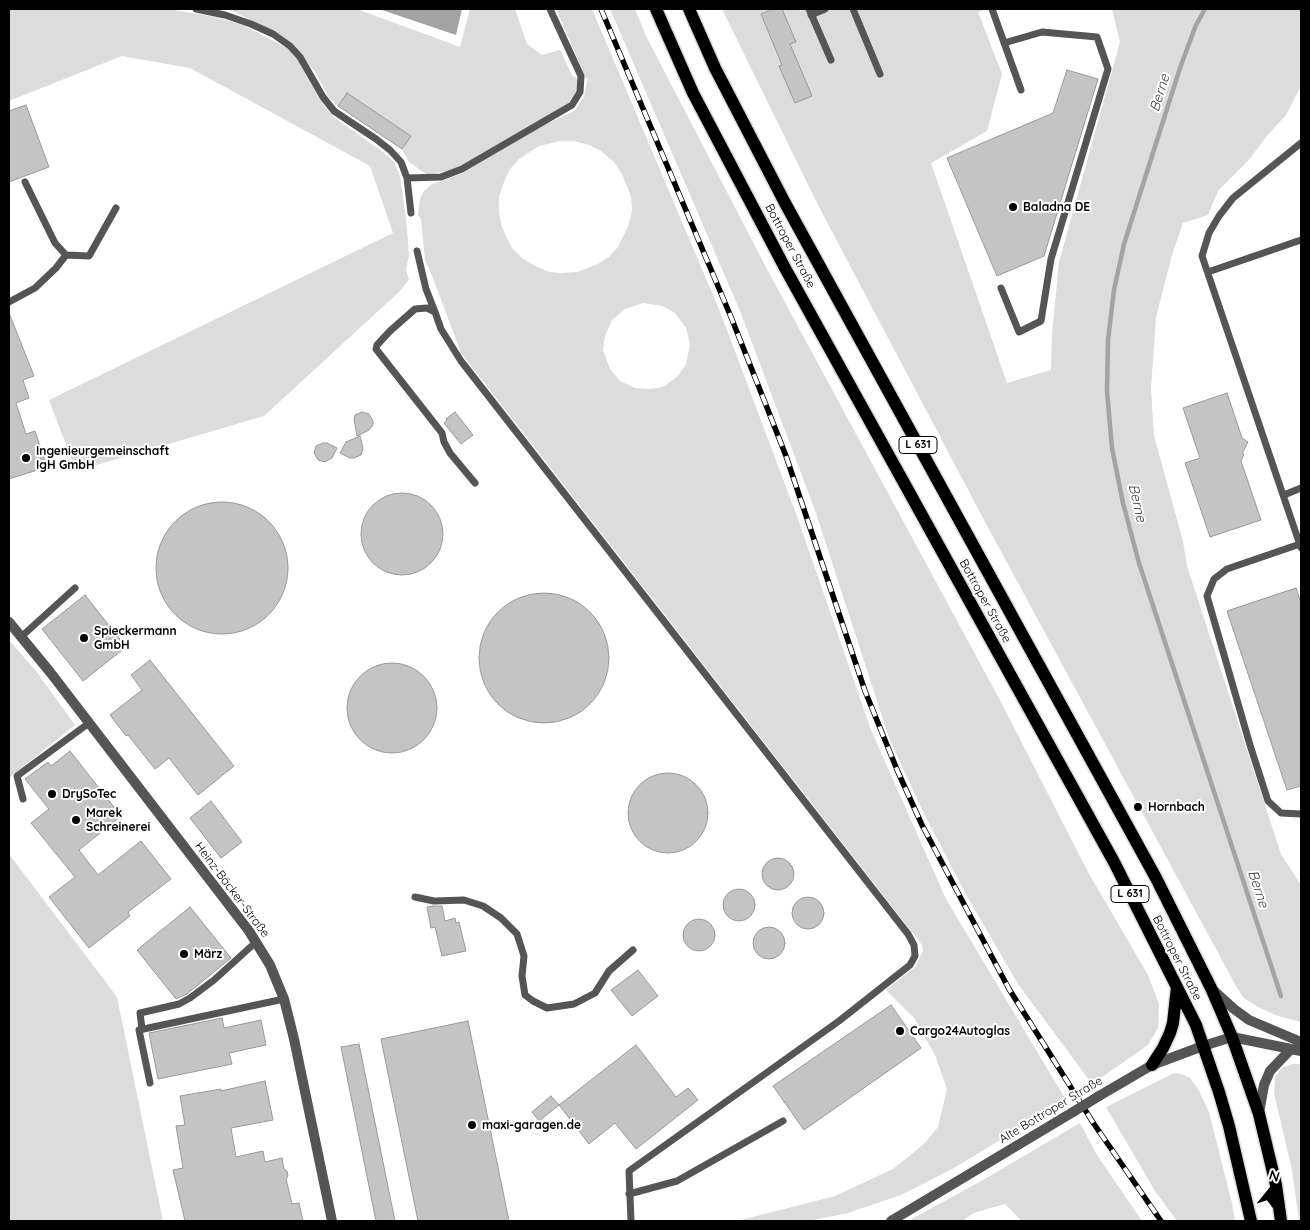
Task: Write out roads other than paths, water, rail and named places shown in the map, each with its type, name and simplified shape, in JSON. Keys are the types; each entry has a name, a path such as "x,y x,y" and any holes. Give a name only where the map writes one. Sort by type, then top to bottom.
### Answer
{"main road":[{"name":"Bottroper Straße","path":"656,9 693,93 785,268 1114,862 1196,1025 1220,1092 1251,1221"},
{"name":"Bottroper Straße","path":"688,9 714,68 785,203 1156,878 1210,988 1232,1038 1259,1114 1276,1185 1281,1221"},
{"path":"1152,1065 1170,1033 1177,987"}],"street":[{"name":"Heinz-Bäcker-Straße","path":"9,622 89,723 256,942 277,980 294,1039 332,1221"},
{"path":"1210,988 1250,1020 1301,1042"},
{"path":"1232,1038 1296,1050"},
{"name":"Alte Bottroper Straße","path":"891,1221 1152,1065 1203,1046 1232,1038"},
{"name":"L 631","path":"1259,1114 1264,1085 1270,1071 1296,1050"}],"lane":[{"path":"196,9 225,15 251,24 273,34 290,46 300,57 323,97 334,110 376,139 401,162 407,178 412,213"},
{"path":"407,178 436,178 462,170 564,110 577,99 580,92 580,76 550,9"},
{"path":"825,9 810,12 831,60"},
{"path":"853,9 880,74"},
{"path":"992,9 1021,90"},
{"path":"1001,288 1019,332 1041,321 1051,258 1108,69 1097,37 1042,32 1004,43"},
{"path":"1301,143 1233,198 1209,233 1202,256 1301,546 1227,569 1214,580 1207,596 1268,801 1281,813 1301,814"},
{"path":"25,182 55,243 66,255 89,256 116,208"},
{"path":"1208,272 1301,240"},
{"path":"417,251 426,289 441,329 461,361 908,934 914,945 915,956 910,965 839,1021 629,1171 631,1221"},
{"path":"9,302 35,288 56,268 66,255"},
{"path":"435,312 427,308 421,308 409,313 377,345 376,349 442,433 450,453 475,483"},
{"path":"1284,494 1301,488"},
{"path":"21,637 75,588"},
{"path":"23,799 18,776 89,723"},
{"path":"416,897 434,901 464,900 483,906 501,918 517,934 524,956 522,976 525,995 547,1008 574,1004 595,993 609,971 633,950"},
{"path":"150,1083 139,1030 142,1029 140,1012 179,1004 190,998 214,980 256,942"},
{"path":"142,1029 284,999"},
{"path":"629,1194 677,1180 783,1121"}],"waterway":[{"name":"Berne","path":"1205,9 1196,25 1180,68 1124,244 1114,290 1108,340 1107,391 1112,448 1123,503 1139,563 1281,996"}],"railway":[{"path":"601,9 731,317 766,405 786,456 865,691 922,825 1009,989 1094,1124 1161,1221"}],"place":[{"name":"Baladna DE","path":"1013,207"},
{"name":"Ingenieurgemeinschaft IgH GmbH","path":"26,458"},
{"name":"Spieckermann GmbH","path":"84,638"},
{"name":"DrySoTec","path":"52,794"},
{"name":"Hornbach","path":"1138,807"},
{"name":"Marek Schreinerei","path":"76,820"},
{"name":"März","path":"184,954"},
{"name":"Cargo24Autoglas","path":"900,1031"},
{"name":"maxi-garagen.de","path":"472,1125"}]}
